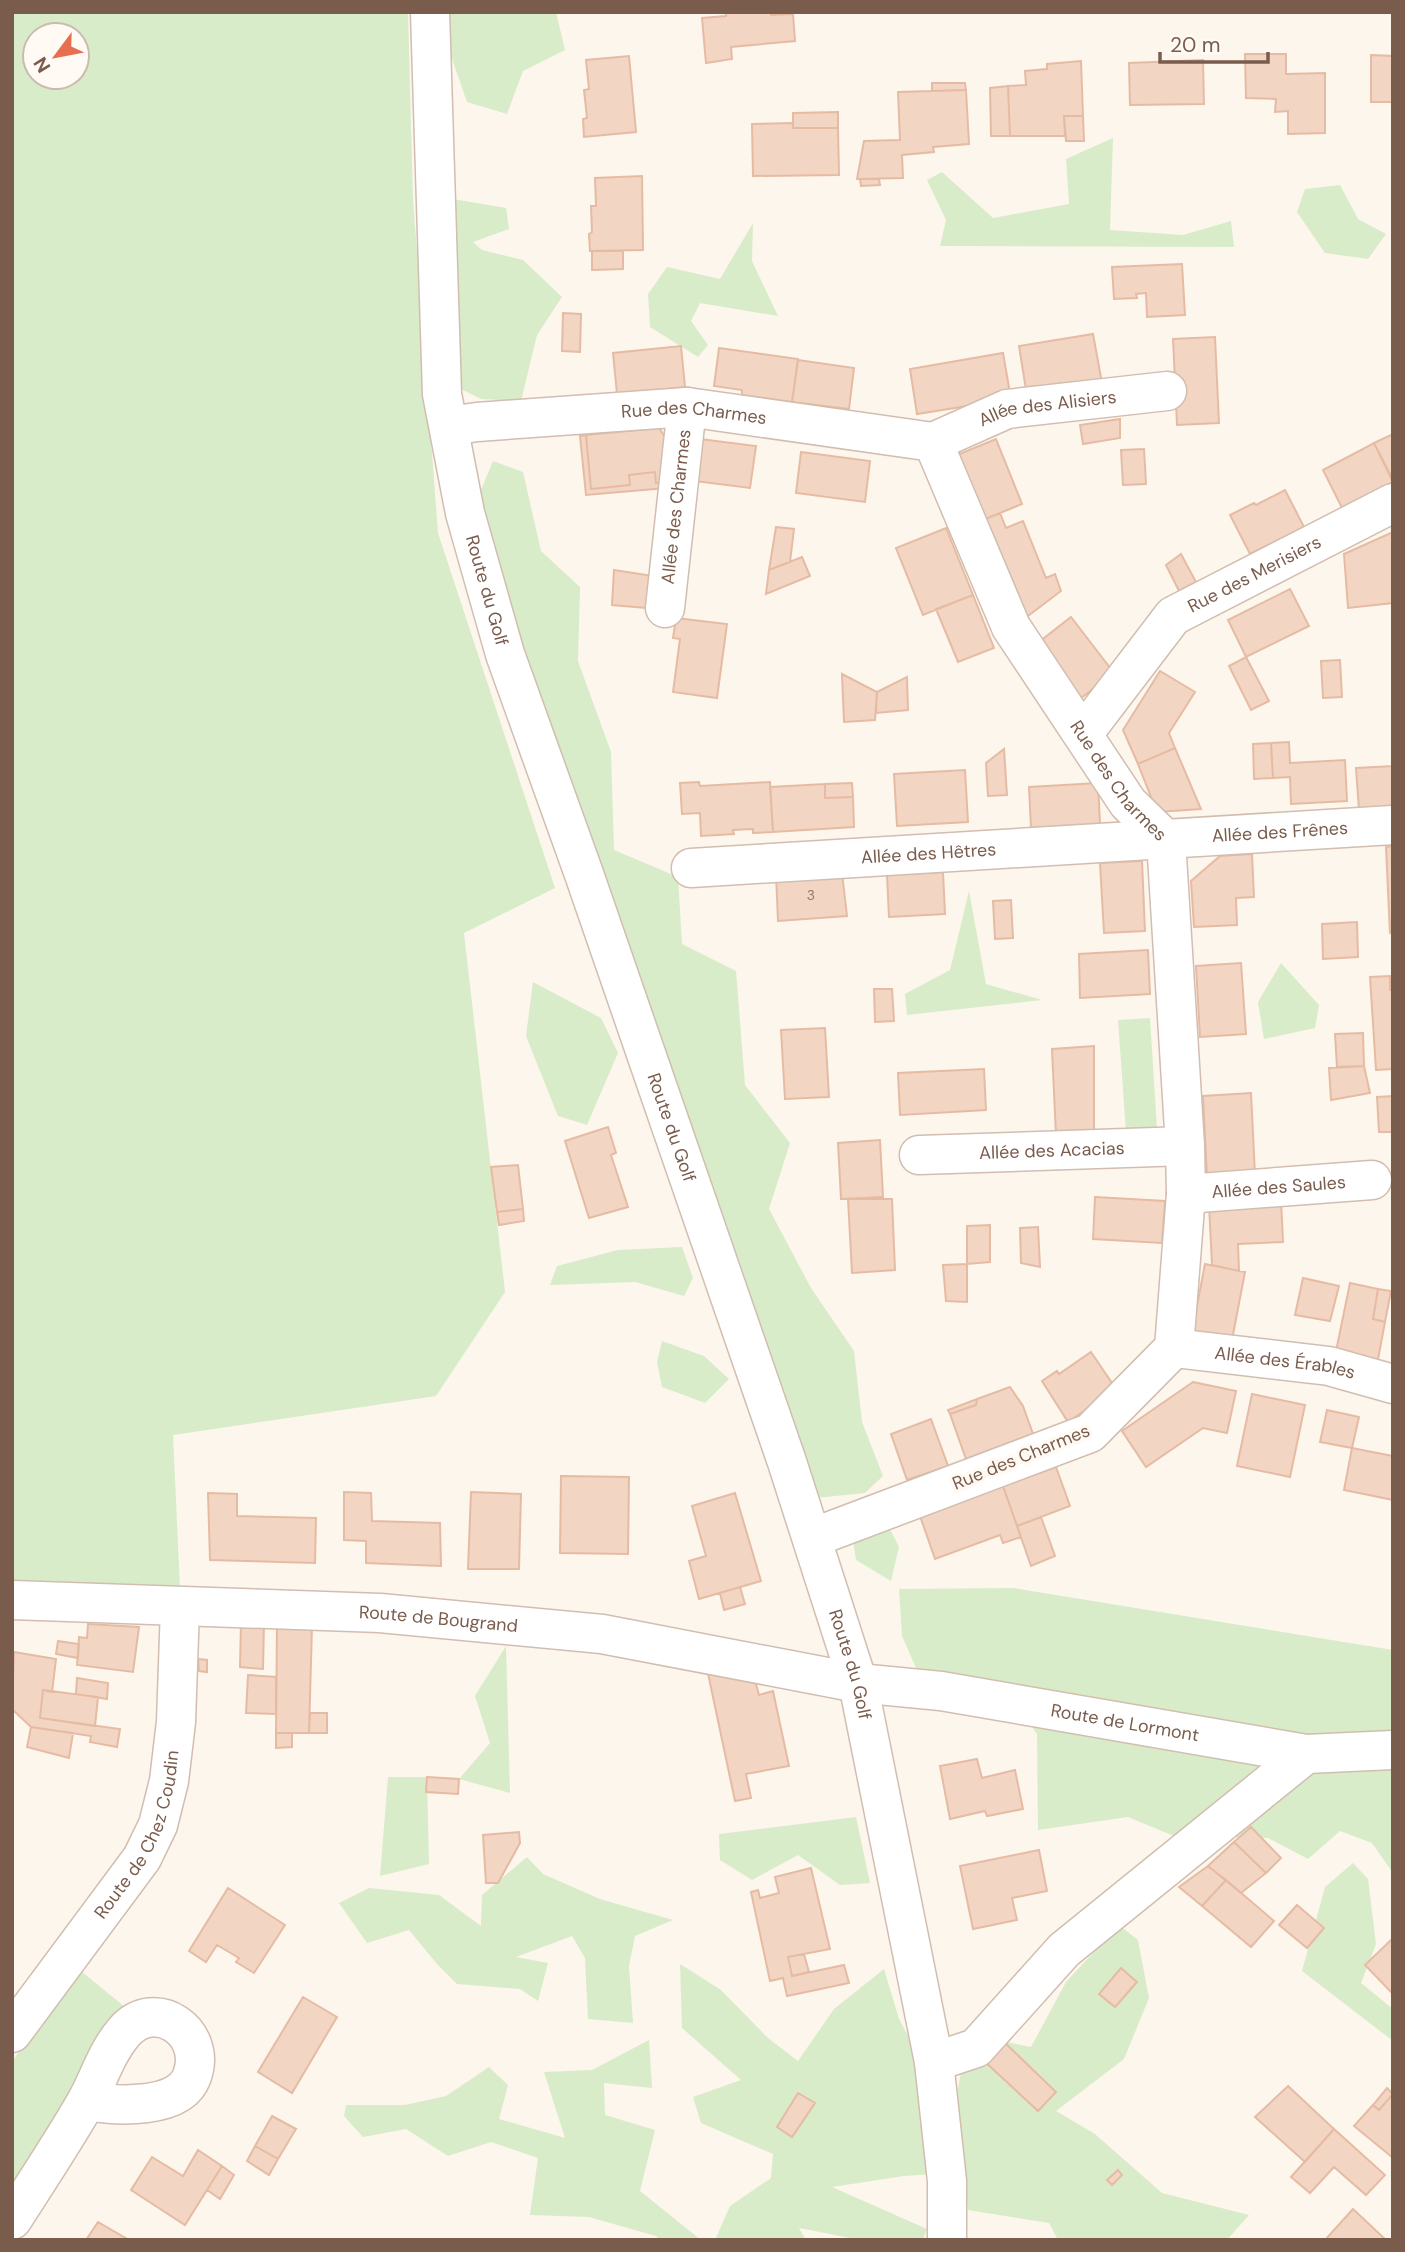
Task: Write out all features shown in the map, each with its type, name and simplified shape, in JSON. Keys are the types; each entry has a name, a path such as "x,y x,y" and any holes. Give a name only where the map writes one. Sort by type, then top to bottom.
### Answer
{"street":[{"name":"Route du Golf","path":"430,12 441,384 465,513 505,654 584,874 812,1538 858,1683 934,2062 947,2181 947,2240"},
{"name":"Allée des Alisiers","path":"933,442 1007,409 1167,391"},
{"name":"Rue des Charmes","path":"450,426 687,407 933,442 1011,627 1128,803 1166,840 1186,1194 1174,1348 1090,1433 812,1538"},
{"name":"Allée des Charmes","path":"665,608 687,407"},
{"name":"Rue des Merisiers","path":"1083,734 1173,616 1393,503"},
{"name":"Allée des Frênes","path":"1166,840 1393,825"},
{"name":"Allée des Hêtres","path":"691,868 1166,840"},
{"name":"Allée des Acacias","path":"919,1155 1185,1146"},
{"name":"Allée des Saules","path":"1186,1194 1372,1180"},
{"name":"Allée des Érables","path":"1174,1348 1329,1366 1393,1384"},
{"name":"Route de Bougrand","path":"12,1600 380,1613 602,1634 858,1683"},
{"name":"Route de Chez Coudin","path":"12,2033 142,1858 159,1825 169,1781 176,1721 180,1608"},
{"name":"Route de Lormont","path":"858,1683 941,1692 1306,1754 1393,1749"},
{"path":"934,2062 976,2048 1064,1950 1306,1754"},
{"path":"12,2220 87,2101"}],"green space":[{"path":"12,12 408,12 413,199 438,533 555,888 464,933 505,1292 436,1396 173,1435 180,1589 12,1587"},
{"path":"440,12 556,12 565,50 523,71 507,114 467,102 441,27"},
{"path":"1113,138 1110,230 1183,235 1231,221 1234,247 940,246 946,220 927,180 942,172 993,218 1069,204 1066,159"},
{"path":"1340,185 1358,219 1386,234 1368,259 1325,253 1297,212 1305,189"},
{"path":"447,198 506,208 509,229 473,242 482,250 523,260 562,297 537,335 521,401 481,399 459,388"},
{"path":"753,223 752,261 778,316 700,303 691,321 708,345 698,357 650,327 648,294 667,267 720,279"},
{"path":"493,461 523,472 541,551 580,587 578,661 611,752 614,850 678,877 682,944 736,971 745,1085 790,1143 769,1209 811,1288 854,1351 862,1422 883,1476 865,1493 815,1498 471,514"},
{"path":"969,891 986,984 1042,1000 907,1015 905,994 950,970"},
{"path":"1281,963 1319,1005 1315,1028 1264,1039 1258,1002"},
{"path":"533,982 601,1018 618,1053 587,1125 558,1116 526,1036"},
{"path":"1150,1018 1157,1129 1126,1132 1118,1020"},
{"path":"682,1247 693,1278 684,1296 635,1282 550,1285 557,1266 618,1250"},
{"path":"662,1341 704,1356 729,1379 705,1403 662,1387 657,1362"},
{"path":"876,1525 891,1531 899,1547 891,1581 856,1560 853,1540"},
{"path":"1013,1588 1393,1650 1393,1873 1372,1843 1340,1831 1308,1859 1268,1838 1174,1836 1128,1817 1038,1830 1037,1734 1023,1715 941,1691 916,1668 902,1636 899,1589"},
{"path":"506,1646 510,1793 459,1779 490,1743 475,1696"},
{"path":"388,1777 427,1777 429,1864 380,1876"},
{"path":"856,1817 870,1883 840,1885 798,1855 752,1880 720,1860 719,1834"},
{"path":"527,1857 543,1874 600,1899 673,1920 635,1936 629,1966 633,2023 588,2019 585,1958 572,1936 516,1957 548,1963 538,2001 520,1989 457,1984 409,1930 367,1943 339,1903 369,1888 439,1895 481,1926 482,1895"},
{"path":"1353,1863 1368,1879 1376,1944 1361,1983 1393,2009 1393,2041 1302,1971 1325,1887"},
{"path":"1119,1925 1138,1940 1149,1998 1124,2059 1056,2111 1095,2134 1162,2193 1249,2215 1227,2240 1058,2240 1049,2223 968,2210 957,2094 968,2034 1031,2047 1066,1982"},
{"path":"680,1964 721,1990 768,2038 798,2061 834,2009 884,1969 899,2019 928,2073 936,2174 832,2187 927,2229 923,2240 860,2240 799,2228 806,2240 715,2240 730,2206 771,2178 773,2154 701,2123 693,2097 741,2080 682,2028"},
{"path":"76,1967 125,2007 12,2190 12,2062"},
{"path":"649,2040 652,2088 604,2083 605,2115 655,2130 640,2191 701,2240 660,2240 656,2236 589,2217 530,2215 538,2158 491,2142 448,2156 406,2129 363,2137 344,2116 346,2105 405,2105 446,2096 489,2067 508,2085 499,2119 565,2138 544,2072 592,2070"}],"building":[{"path":"726,12 793,14 795,41 731,47 732,59 706,63 702,18 726,16"},
{"path":"1245,54 1286,54 1286,74 1325,73 1325,133 1288,134 1288,111 1275,112 1276,99 1246,98"},
{"path":"1371,55 1393,56 1393,102 1371,102"},
{"path":"629,56 636,132 584,137 583,119 587,118 584,90 589,89 586,60"},
{"path":"1203,60 1204,104 1130,105 1129,63"},
{"path":"1081,61 1083,116 1064,116 1065,136 1010,136 1008,86 1026,85 1025,71 1047,69 1047,64"},
{"path":"932,83 965,83 966,90 932,91"},
{"path":"1008,86 1010,136 991,136 990,88"},
{"path":"966,90 969,144 933,147 934,152 902,155 903,178 857,179 864,141 900,140 898,92"},
{"path":"838,112 838,128 793,128 793,113"},
{"path":"1064,116 1083,116 1084,141 1066,141"},
{"path":"793,123 793,128 838,128 839,175 753,176 752,124"},
{"path":"642,176 643,250 590,251 591,206 596,206 595,178"},
{"path":"860,179 879,179 880,185 861,186"},
{"path":"592,251 623,251 623,269 592,270"},
{"path":"1182,264 1185,315 1147,317 1146,293 1136,294 1137,298 1114,299 1112,267"},
{"path":"563,313 581,314 580,352 562,351"},
{"path":"1093,334 1102,383 1027,396 1019,346"},
{"path":"1215,337 1219,423 1177,425 1173,339"},
{"path":"681,346 685,387 617,394 613,353"},
{"path":"719,348 798,359 792,402 742,395 742,390 714,386"},
{"path":"1003,353 1011,399 917,414 910,369"},
{"path":"798,360 854,368 849,409 792,402"},
{"path":"1120,419 1120,438 1083,444 1080,425"},
{"path":"659,428 671,446 666,482 656,483 655,472 629,475 630,485 591,489 586,435"},
{"path":"1393,434 1393,480 1374,443"},
{"path":"586,435 591,489 630,485 629,475 655,472 656,483 666,482 666,488 586,495 580,436"},
{"path":"700,439 756,446 750,488 694,481"},
{"path":"996,439 1022,504 983,520 957,455"},
{"path":"1374,443 1393,482 1342,508 1323,470"},
{"path":"1144,449 1146,484 1123,485 1121,450"},
{"path":"801,452 870,461 865,502 796,493"},
{"path":"1285,490 1304,527 1250,554 1230,515"},
{"path":"1000,513 1006,528 1023,521 1046,578 1055,574 1061,591 1024,619 983,520"},
{"path":"776,527 794,529 790,562 769,570"},
{"path":"946,528 973,595 923,615 896,548"},
{"path":"1393,532 1393,603 1348,608 1344,554"},
{"path":"1181,554 1196,582 1179,591 1166,565"},
{"path":"802,557 810,576 766,594 769,570"},
{"path":"614,570 653,576 646,608 612,605"},
{"path":"1290,589 1309,626 1246,657 1228,620"},
{"path":"973,595 994,648 958,662 936,609"},
{"path":"1071,617 1114,673 1081,698 1039,642"},
{"path":"676,618 727,624 717,698 673,692 680,639 673,638"},
{"path":"1246,657 1269,701 1251,710 1229,666"},
{"path":"1340,660 1342,697 1323,698 1321,661"},
{"path":"1160,671 1195,692 1169,733 1175,748 1138,764 1123,730"},
{"path":"842,674 877,692 875,720 844,722"},
{"path":"907,677 908,710 876,713 877,692"},
{"path":"1289,742 1290,763 1345,760 1347,801 1291,804 1290,777 1273,778 1271,743"},
{"path":"1271,743 1273,778 1254,779 1253,744"},
{"path":"1175,748 1201,809 1157,812 1138,764"},
{"path":"1004,749 1007,795 988,796 986,763"},
{"path":"1393,766 1393,809 1359,810 1356,768"},
{"path":"965,770 968,822 897,826 894,774"},
{"path":"699,782 700,786 770,782 773,832 733,830 734,834 701,836 700,813 682,814 680,783"},
{"path":"852,783 853,797 825,798 825,784"},
{"path":"1098,783 1100,824 1031,828 1029,787"},
{"path":"825,784 825,798 853,797 854,827 773,832 770,787"},
{"path":"1393,846 1393,932 1390,933 1386,847"},
{"path":"1252,854 1254,897 1236,898 1237,925 1194,927 1191,881 1220,856"},
{"path":"1142,861 1145,931 1104,933 1100,863"},
{"path":"943,872 945,914 889,917 887,875"},
{"path":"842,873 847,916 778,921 776,874"},
{"path":"1011,900 1013,938 995,939 993,901"},
{"path":"1357,922 1358,957 1323,959 1322,924"},
{"path":"1148,950 1150,994 1080,998 1079,954"},
{"path":"1241,963 1246,1034 1200,1037 1196,966"},
{"path":"1390,976 1390,990 1393,990 1393,1069 1376,1070 1370,977"},
{"path":"874,989 892,989 894,1021 875,1022"},
{"path":"825,1028 829,1097 785,1099 781,1030"},
{"path":"1363,1033 1364,1066 1337,1067 1335,1034"},
{"path":"1094,1046 1094,1135 1056,1135 1052,1049"},
{"path":"1364,1066 1370,1093 1331,1100 1329,1068"},
{"path":"984,1069 986,1110 900,1115 898,1073"},
{"path":"1251,1093 1255,1175 1207,1177 1203,1096"},
{"path":"1393,1096 1393,1132 1379,1132 1377,1097"},
{"path":"608,1127 616,1153 611,1155 628,1207 589,1218 565,1141"},
{"path":"880,1140 883,1197 841,1199 838,1143"},
{"path":"518,1165 523,1209 497,1212 491,1167"},
{"path":"1095,1197 1165,1201 1162,1243 1093,1239"},
{"path":"848,1199 892,1199 895,1270 852,1273"},
{"path":"1281,1200 1283,1242 1238,1244 1239,1271 1212,1265 1209,1204"},
{"path":"523,1209 524,1221 499,1225 497,1212"},
{"path":"990,1225 990,1262 967,1264 967,1226"},
{"path":"1038,1227 1040,1267 1021,1263 1020,1228"},
{"path":"967,1264 967,1302 946,1301 943,1265"},
{"path":"1205,1264 1245,1272 1232,1340 1192,1332"},
{"path":"1303,1278 1339,1286 1330,1321 1295,1315"},
{"path":"1350,1283 1378,1289 1373,1319 1385,1322 1376,1370 1334,1361"},
{"path":"1378,1289 1391,1291 1385,1322 1373,1319"},
{"path":"1091,1352 1116,1389 1068,1422 1042,1381 1057,1371 1059,1374"},
{"path":"1193,1382 1236,1391 1227,1433 1203,1428 1146,1467 1122,1431"},
{"path":"1010,1387 1023,1406 1033,1434 966,1459 950,1414 976,1405 977,1399"},
{"path":"1252,1394 1305,1405 1290,1477 1237,1466"},
{"path":"977,1399 976,1405 950,1414 948,1410"},
{"path":"1327,1410 1359,1417 1352,1448 1320,1442"},
{"path":"931,1419 948,1466 907,1480 891,1434"},
{"path":"1352,1448 1393,1456 1393,1500 1344,1490"},
{"path":"1056,1467 1070,1506 1017,1526 1003,1486"},
{"path":"561,1476 629,1477 628,1554 560,1553"},
{"path":"1003,1486 1021,1537 1003,1543 1000,1535 935,1559 920,1516"},
{"path":"344,1492 371,1493 372,1521 440,1523 441,1566 366,1563 366,1541 344,1540"},
{"path":"471,1492 521,1494 519,1569 468,1569"},
{"path":"208,1493 237,1494 237,1516 316,1518 315,1563 210,1560"},
{"path":"735,1493 761,1581 699,1599 689,1561 706,1556 692,1506"},
{"path":"1041,1517 1055,1556 1031,1566 1017,1526"},
{"path":"740,1587 745,1604 724,1610 720,1593"},
{"path":"241,1623 264,1623 263,1669 240,1667"},
{"path":"88,1624 139,1627 133,1672 77,1665 79,1637 87,1638"},
{"path":"277,1624 312,1626 309,1733 276,1733"},
{"path":"58,1641 79,1644 78,1658 56,1654"},
{"path":"14,1652 56,1659 52,1692 43,1690 40,1718 120,1729 117,1747 90,1742 91,1736 31,1727 12,1709"},
{"path":"198,1659 207,1660 207,1672 199,1671"},
{"path":"706,1664 753,1673 759,1695 773,1691 789,1766 746,1774 751,1798 735,1801"},
{"path":"248,1675 276,1677 276,1714 246,1713"},
{"path":"77,1678 108,1683 107,1699 76,1694"},
{"path":"43,1690 98,1697 95,1726 40,1718"},
{"path":"310,1713 327,1713 327,1733 309,1733"},
{"path":"31,1727 73,1733 69,1758 27,1747"},
{"path":"276,1733 292,1733 292,1747 276,1748"},
{"path":"977,1759 982,1778 1015,1770 1023,1809 987,1816 985,1811 950,1819 940,1766"},
{"path":"427,1777 459,1779 458,1794 426,1792"},
{"path":"1251,1827 1281,1858 1266,1873 1234,1842"},
{"path":"519,1832 520,1843 498,1883 486,1883 483,1835"},
{"path":"1234,1842 1266,1873 1241,1893 1208,1866"},
{"path":"1039,1850 1047,1891 1012,1898 1017,1920 973,1929 960,1866"},
{"path":"1208,1866 1226,1880 1202,1906 1179,1887"},
{"path":"811,1868 830,1949 788,1957 792,1976 844,1965 849,1983 787,1996 783,1978 770,1981 751,1892 758,1890 760,1898 779,1893 775,1877"},
{"path":"1226,1880 1274,1921 1251,1947 1202,1906"},
{"path":"228,1888 285,1925 254,1973 236,1962 239,1958 217,1945 206,1962 189,1951"},
{"path":"1297,1905 1324,1928 1307,1948 1279,1925"},
{"path":"1393,1938 1393,1994 1365,1965"},
{"path":"804,1954 809,1972 792,1976 788,1957"},
{"path":"1121,1968 1137,1982 1115,2007 1099,1994"},
{"path":"303,1997 337,2017 292,2093 258,2072"},
{"path":"1003,2041 1056,2092 1038,2111 984,2061"},
{"path":"1288,2086 1334,2129 1305,2162 1255,2117"},
{"path":"1387,2088 1393,2094 1379,2110 1373,2105"},
{"path":"798,2093 815,2103 792,2137 777,2127"},
{"path":"1393,2094 1393,2158 1354,2126 1373,2105 1379,2110"},
{"path":"272,2116 296,2129 278,2159 255,2146"},
{"path":"1334,2129 1385,2175 1366,2195 1334,2167 1310,2193 1291,2177"},
{"path":"255,2146 278,2159 269,2175 247,2161"},
{"path":"198,2150 222,2166 185,2225 131,2190 152,2157 183,2176"},
{"path":"222,2166 234,2175 220,2199 207,2190"},
{"path":"1118,2170 1122,2175 1112,2185 1107,2180"},
{"path":"1353,2209 1386,2240 1325,2240"},
{"path":"98,2222 129,2240 86,2240"}]}
